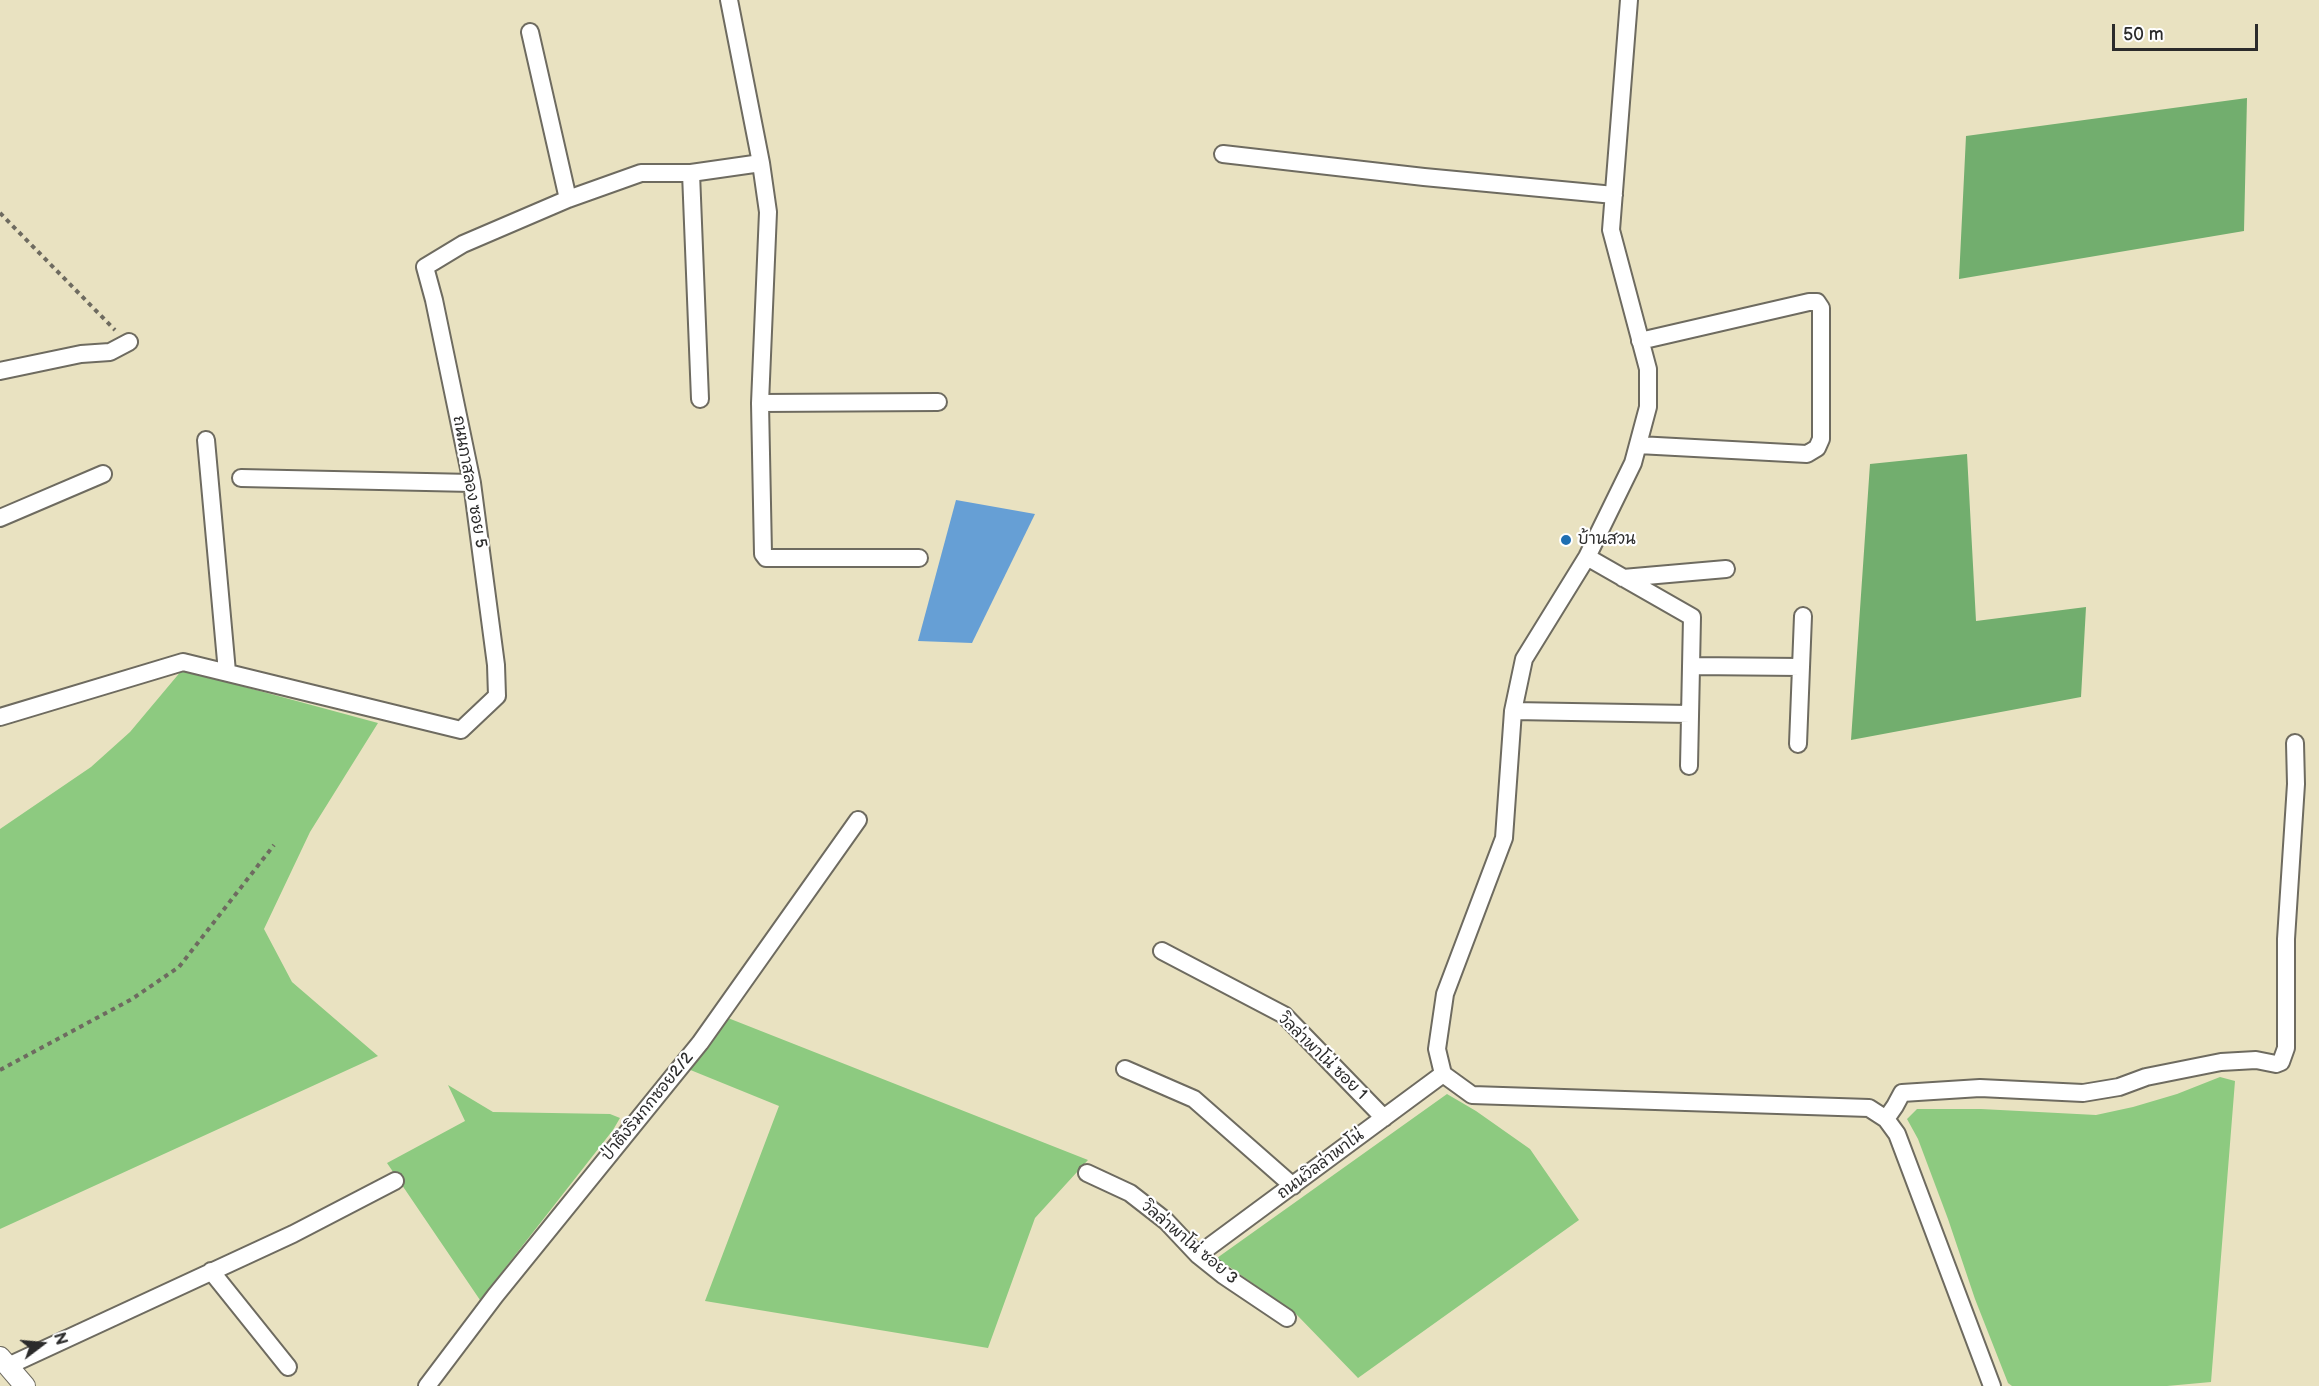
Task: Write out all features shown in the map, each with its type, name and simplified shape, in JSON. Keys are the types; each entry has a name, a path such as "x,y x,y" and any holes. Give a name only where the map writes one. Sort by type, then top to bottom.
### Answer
{"street":[{"path":"1629,0 1611,231 1648,369 1648,407 1633,463 1587,557 1524,659 1513,711 1504,838 1445,994 1437,1049 1443,1074 1472,1095 1869,1108 1886,1119 1897,1134 1992,1386"},
{"path":"732,1 768,212 760,403 763,554 766,558 919,558"},
{"path":"530,32 568,199"},
{"path":"1223,154 1424,177 1614,195"},
{"name":"ถนนกาสลอง ซอย 5","path":"0,717 183,662 461,730 497,696 496,665 472,483 425,267 463,244 568,199 641,173 691,173 761,163"},
{"path":"691,173 700,399"},
{"path":"1638,445 1807,454 1817,448 1821,439 1821,308 1817,302 1809,302 1640,341"},
{"path":"0,370 81,354 110,352 129,342"},
{"path":"760,403 938,402"},
{"path":"206,440 227,672"},
{"path":"0,518 103,474"},
{"path":"241,478 472,483"},
{"path":"1587,557 1692,617 1689,766"},
{"path":"1623,578 1726,569"},
{"path":"1798,744 1803,616"},
{"path":"1691,666 1801,667"},
{"path":"1513,711 1690,714"},
{"path":"1886,1119 1902,1093 1980,1088 2083,1093 2119,1087 2146,1077 2221,1062 2256,1060 2276,1064 2282,1062 2286,1048 2286,939 2296,784 2295,743"},
{"name":"ป่าตึงริมกกซอย2/2","path":"427,1386 495,1296 700,1043 858,820"},
{"name":"วิลล่าพาโน่ ซอย 1","path":"1162,951 1284,1015 1384,1118"},
{"path":"1125,1069 1194,1099 1293,1186"},
{"name":"ถนนวิลล่าพาโน่","path":"1198,1255 1443,1074"},
{"name":"วิลล่าพาโน่ ซอย 3","path":"1087,1173 1130,1193 1166,1221 1198,1255 1222,1275 1287,1318"},
{"path":"25,1386 4,1361 293,1234 395,1181"},
{"path":"211,1271 288,1367"}],"path":[{"path":"0,213 129,342"},
{"path":"0,1070 132,999 178,967 274,845"}],"green space":[{"path":"2247,98 2244,231 1959,279 1966,136"},
{"path":"1967,454 1976,621 2086,607 2081,697 1851,740 1870,464"},
{"path":"182,670 378,723 310,832 264,929 292,982 378,1056 0,1229 0,829 91,767 130,732"},
{"path":"728,1018 1088,1160 1035,1218 988,1348 705,1301 779,1106 688,1069"},
{"path":"2220,1077 2235,1081 2211,1382 2167,1386 2012,1386 2008,1383 1975,1299 1918,1139 1907,1119 1917,1109 1981,1109 2096,1115 2177,1094"},
{"path":"448,1085 493,1112 610,1114 620,1118 480,1300 387,1163 465,1121"},
{"path":"1447,1094 1476,1111 1530,1149 1579,1220 1358,1378 1297,1315 1217,1258"}],"water":[{"path":"956,500 1035,514 972,643 918,641"}],"place":[{"name":"บ้านสวน","path":"1566,540"}]}
